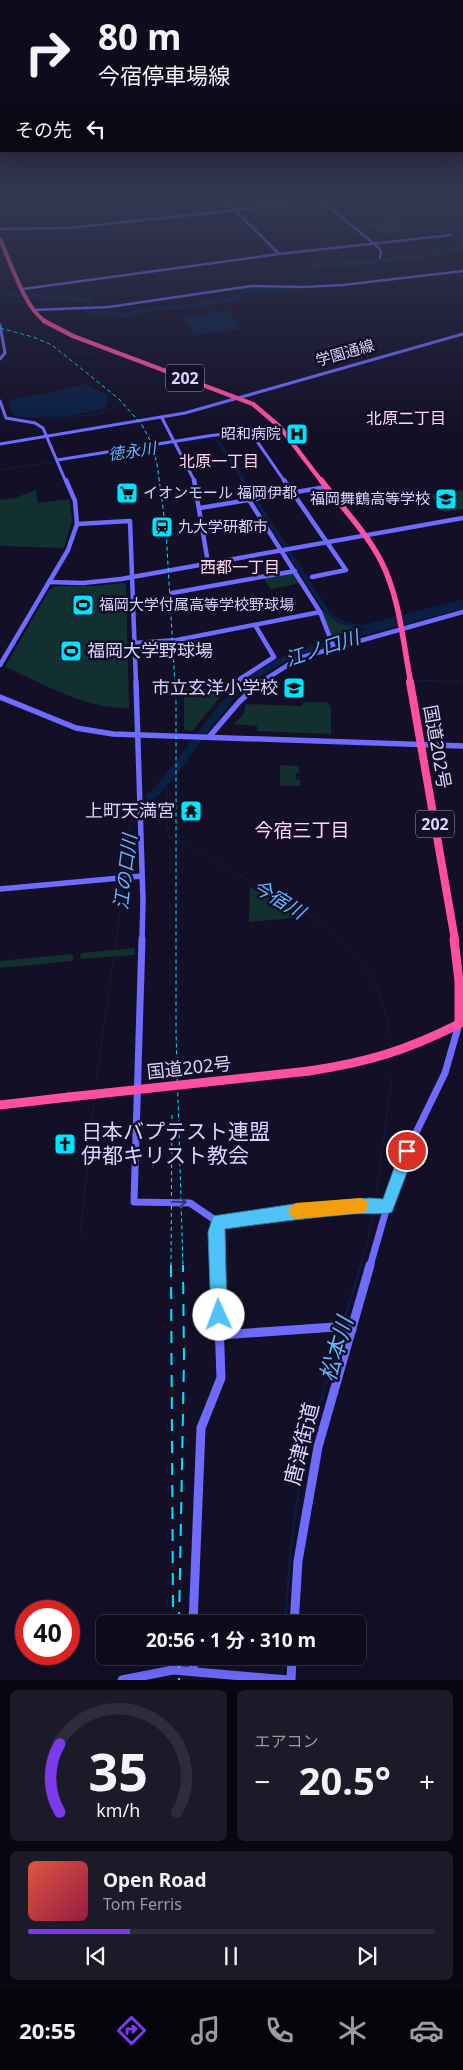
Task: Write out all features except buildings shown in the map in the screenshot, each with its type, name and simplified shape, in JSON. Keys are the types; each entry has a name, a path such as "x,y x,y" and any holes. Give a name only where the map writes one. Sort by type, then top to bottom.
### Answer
{"highway":[{"name":"国道202号","path":"0,1105 309,1071 353,1064 386,1056 421,1043 459,1024 459,981 455,944 400,627 393,591 385,567 363,534 280,427 253,404 66,333 40,319 33,310 16,275"}],"street":[{"path":"23,289 123,275"},
{"path":"33,310 109,307 247,286 304,287 419,275"},
{"path":"0,325 5,353 0,359"},
{"name":"学園通線","path":"235,397 463,332"},
{"path":"0,442 162,418 235,397"},
{"path":"45,435 161,415 235,397"},
{"path":"0,401 6,418 16,422 37,423 43,428 75,502 77,524 68,550 0,665"},
{"path":"162,418 194,479 208,563"},
{"path":"58,462 280,427"},
{"path":"250,431 346,570 312,577"},
{"path":"200,508 326,487"},
{"path":"250,500 320,612 334,648"},
{"path":"49,582 94,583 363,534 463,518"},
{"path":"77,524 130,522 143,900 134,1202 190,1202 218,1222 294,1211 370,1205 384,1206"},
{"path":"172,593 295,571"},
{"path":"134,643 177,640 320,612"},
{"path":"209,737 236,702 254,686 278,669 299,658 400,627 463,612"},
{"path":"254,686 240,678 274,657 255,625"},
{"path":"0,697 76,728 107,733 463,746"},
{"path":"0,889 142,876"},
{"name":"唐津街道","path":"295,1615 298,1561 313,1469 348,1328 384,1206 407,1151 446,1073 459,1024"},
{"path":"193,1615 201,1428 221,1378 216,1232 218,1222"},
{"path":"220,1335 335,1327 348,1328"},
{"path":"193,1665 193,1671"},
{"path":"122,1680 162,1671 193,1671 290,1680 291,1665"}],"green space":[{"path":"36,490 38,503 69,499 72,520 64,548 0,546 0,500 15,498"},
{"path":"463,490 463,509 444,512 430,495"},
{"path":"295,571 302,583 270,589 263,577"},
{"name":"福岡大学野球場","path":"123,583 126,585 129,708 113,707 81,700 5,667 50,589 56,586 94,586"},
{"path":"324,611 336,621 360,628 360,630 331,637 320,612"},
{"path":"184,689 215,689 222,695 192,731 184,730"},
{"path":"303,702 326,702 331,706 331,734 257,731 257,726 234,724 245,712 245,704 302,706"},
{"path":"280,765 299,766 299,773 296,773 296,779 300,780 300,786 280,786"},
{"path":"250,887 304,917 249,922"},
{"path":"135,948 134,955 80,959 81,953"},
{"path":"71,954 74,956 72,961 0,968 0,961"}],"water":[{"path":"228,311 241,329 195,335 181,317"},
{"path":"85,384 106,395 108,402 106,407 74,415 36,418 15,416 10,408 8,400 59,391"},
{"name":"江ノ口川","path":"209,437 221,442 327,608 334,616 353,624 364,625 463,599 463,609 296,656 262,675 234,698 169,784 148,806 146,796 175,763 229,694 245,680 271,662 289,654 366,628 347,626 326,614 216,441 208,439 69,460"}],"waterway":[{"path":"0,293 88,300 91,301 88,306 88,312 124,315 157,308 184,307 238,298 243,291 250,289 293,289 307,275"},
{"path":"70,355 95,353 105,350"},
{"path":"59,367 65,359"},
{"path":"44,420 100,414 120,404"},
{"name":"徳永川","path":"0,470 69,460"},
{"path":"414,680 463,682"},
{"name":"今宿川","path":"167,785 168,836 293,905 336,935 360,960 372,978 383,1007 391,1037"},
{"name":"江の口川","path":"142,808 147,801"},
{"name":"江の口川","path":"124,876 131,821 138,813"},
{"name":"江の口川","path":"115,949 124,880"},
{"name":"江の口川","path":"96,1082 114,957"},
{"name":"松本川","path":"375,1203 392,1075"},
{"path":"80,1236 94,1104"},
{"name":"松本川","path":"360,1266 367,1244 373,1209"},
{"name":"松本川","path":"343,1324 361,1265"},
{"name":"松本川","path":"286,1615 291,1545 302,1465 341,1332"},
{"name":"松本川","path":"282,1675 283,1665"}],"railway":[{"path":"0,328 33,337 52,345 119,399 142,425 152,444 157,464 166,530 176,702 176,1032 183,1266"},
{"path":"171,1266 172,1115"},
{"path":"179,1615 184,1359 183,1265"},
{"path":"171,1266 173,1612"},
{"path":"179,1665 179,1680"}],"slow traffic":[{"path":"296,1211 361,1206"}],"place":[{"name":"昭和病院","path":"297,434"},
{"name":"イオンモール 福岡伊都","path":"127,493"},
{"name":"福岡舞鶴高等学校","path":"446,499"},
{"name":"九大学研都市","path":"162,527"},
{"name":"福岡大学付属高等学校野球場","path":"83,605"},
{"name":"福岡大学野球場","path":"71,651"},
{"name":"市立玄洋小学校","path":"294,688"},
{"name":"上町天満宮","path":"191,811"},
{"name":"日本バプテスト連盟 伊都キリスト教会","path":"65,1144"}],"district":[{"name":"北原二丁目","path":"406,418"},
{"name":"北原一丁目","path":"219,461"},
{"name":"西都一丁目","path":"240,567"},
{"name":"今宿三丁目","path":"302,830"}],"route":[{"path":"219,1315 216,1232 218,1222 294,1211 370,1205 387,1207 407,1151"}]}
